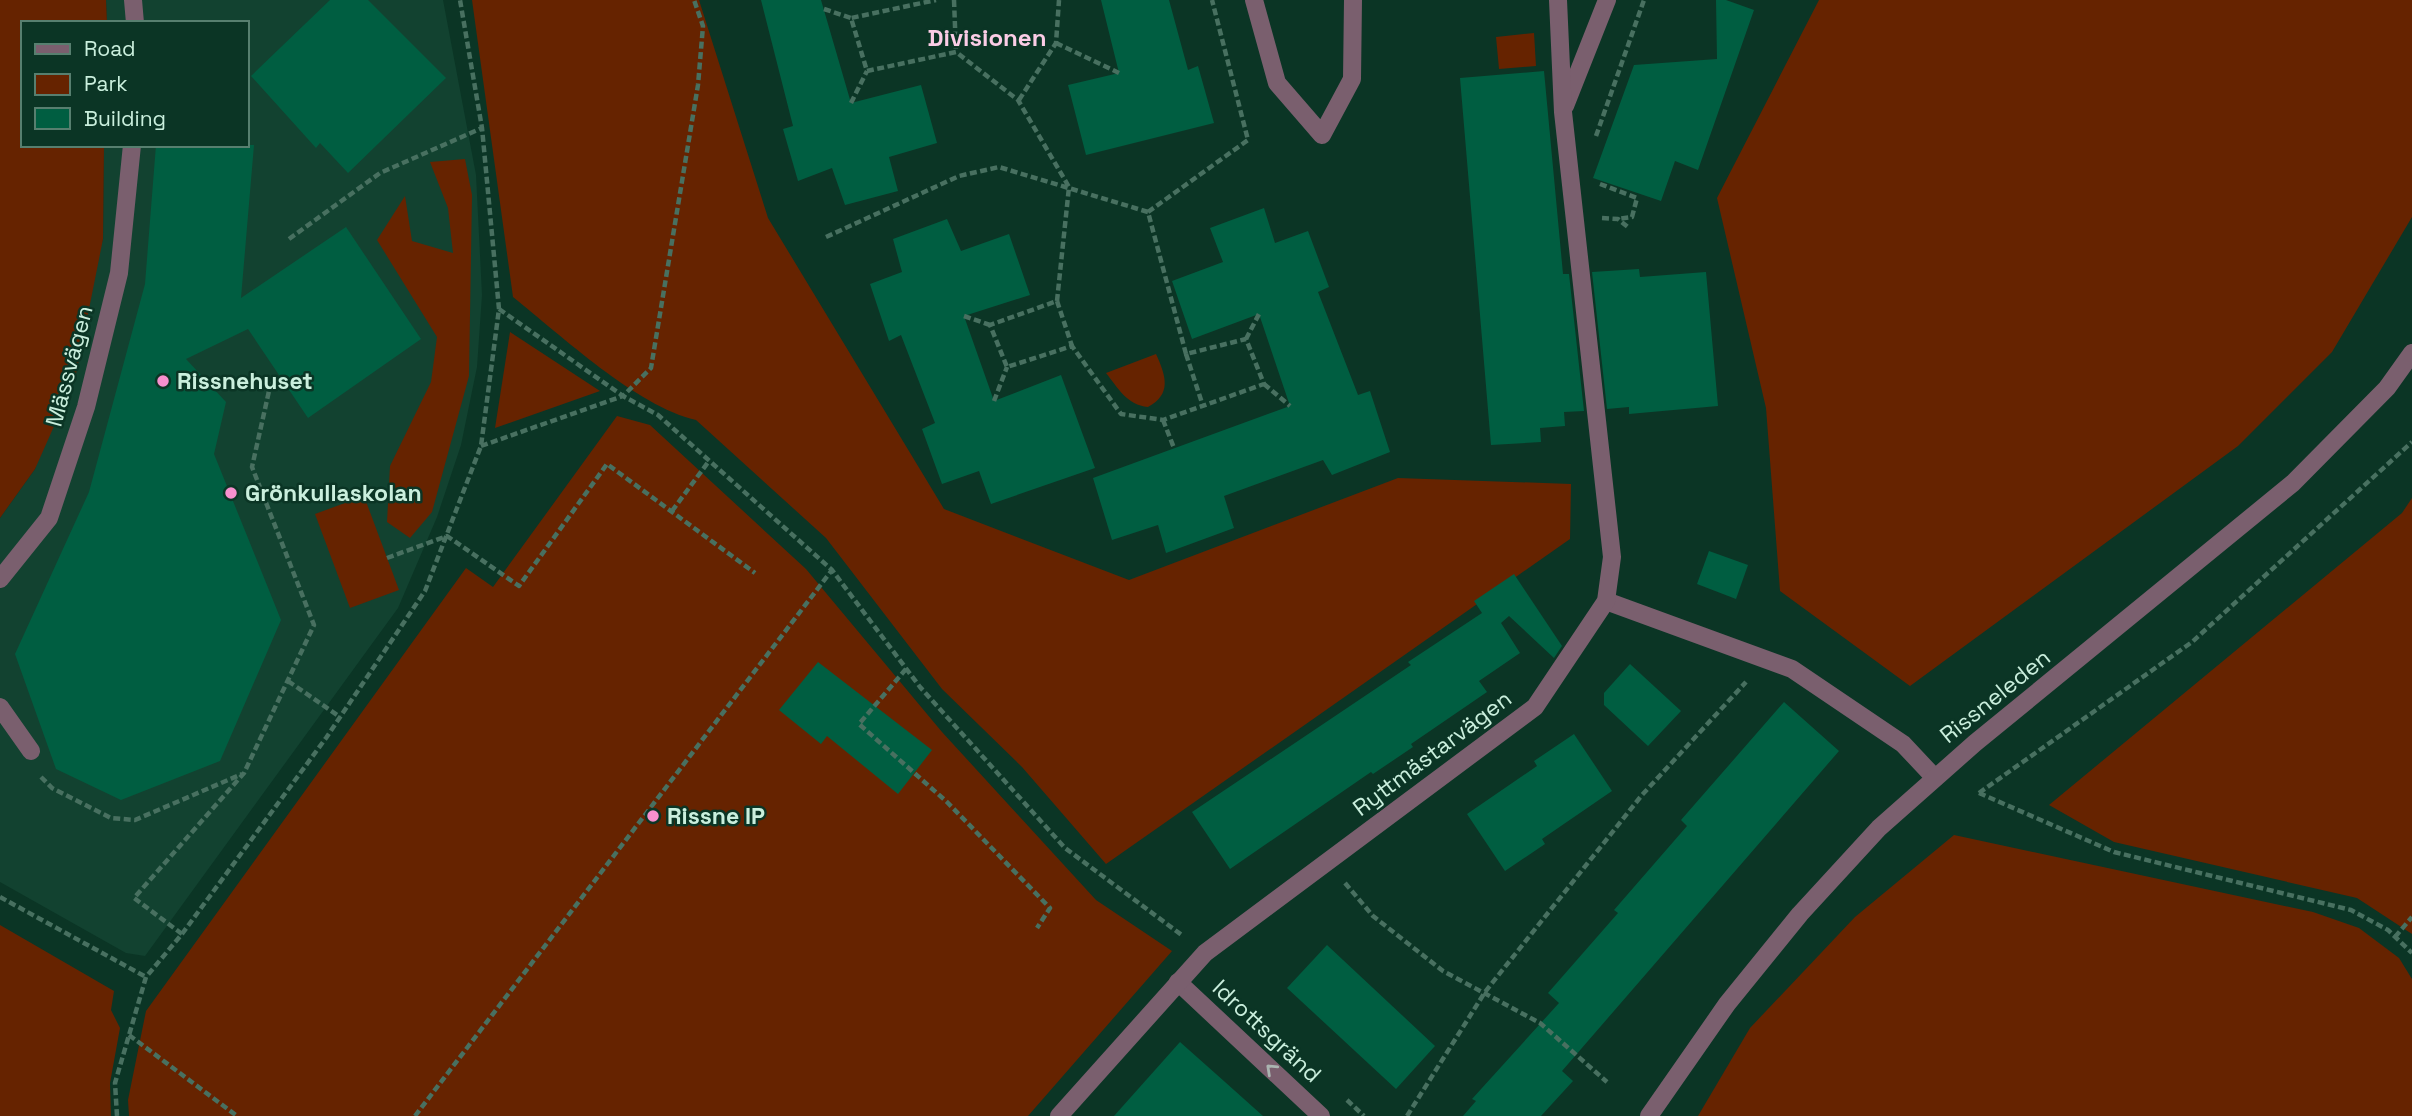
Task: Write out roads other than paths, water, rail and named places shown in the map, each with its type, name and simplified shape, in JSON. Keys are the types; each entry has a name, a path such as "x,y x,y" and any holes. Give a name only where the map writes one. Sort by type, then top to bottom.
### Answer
{"street":[{"path":"134,0 135,21"},
{"path":"1254,0 1277,83 1322,135 1352,79 1353,0"},
{"name":"Ryttmästarvägen","path":"1059,1116 1205,953 1535,707 1606,601 1612,557 1563,112 1558,0"},
{"name":"Ryttmästarvägen","path":"1563,112 1607,0"},
{"name":"Mässvägen","path":"0,579 49,518 86,407 119,274 132,147"},
{"name":"Rissneleden","path":"1649,1116 1727,1004 1800,914 1880,828 1935,778 2293,483 2387,388 2412,354"},
{"path":"1606,601 1792,669 1903,744 1935,778"},
{"path":"0,707 31,751"},
{"name":"Idrottsgränd","path":"1178,982 1321,1116"}],"place":[{"name":"Rissnehuset","path":"163,381"},
{"name":"Grönkullaskolan","path":"231,493"},
{"name":"Rissne IP","path":"653,816"}],"district":[{"name":"Divisionen","path":"987,38"}]}
